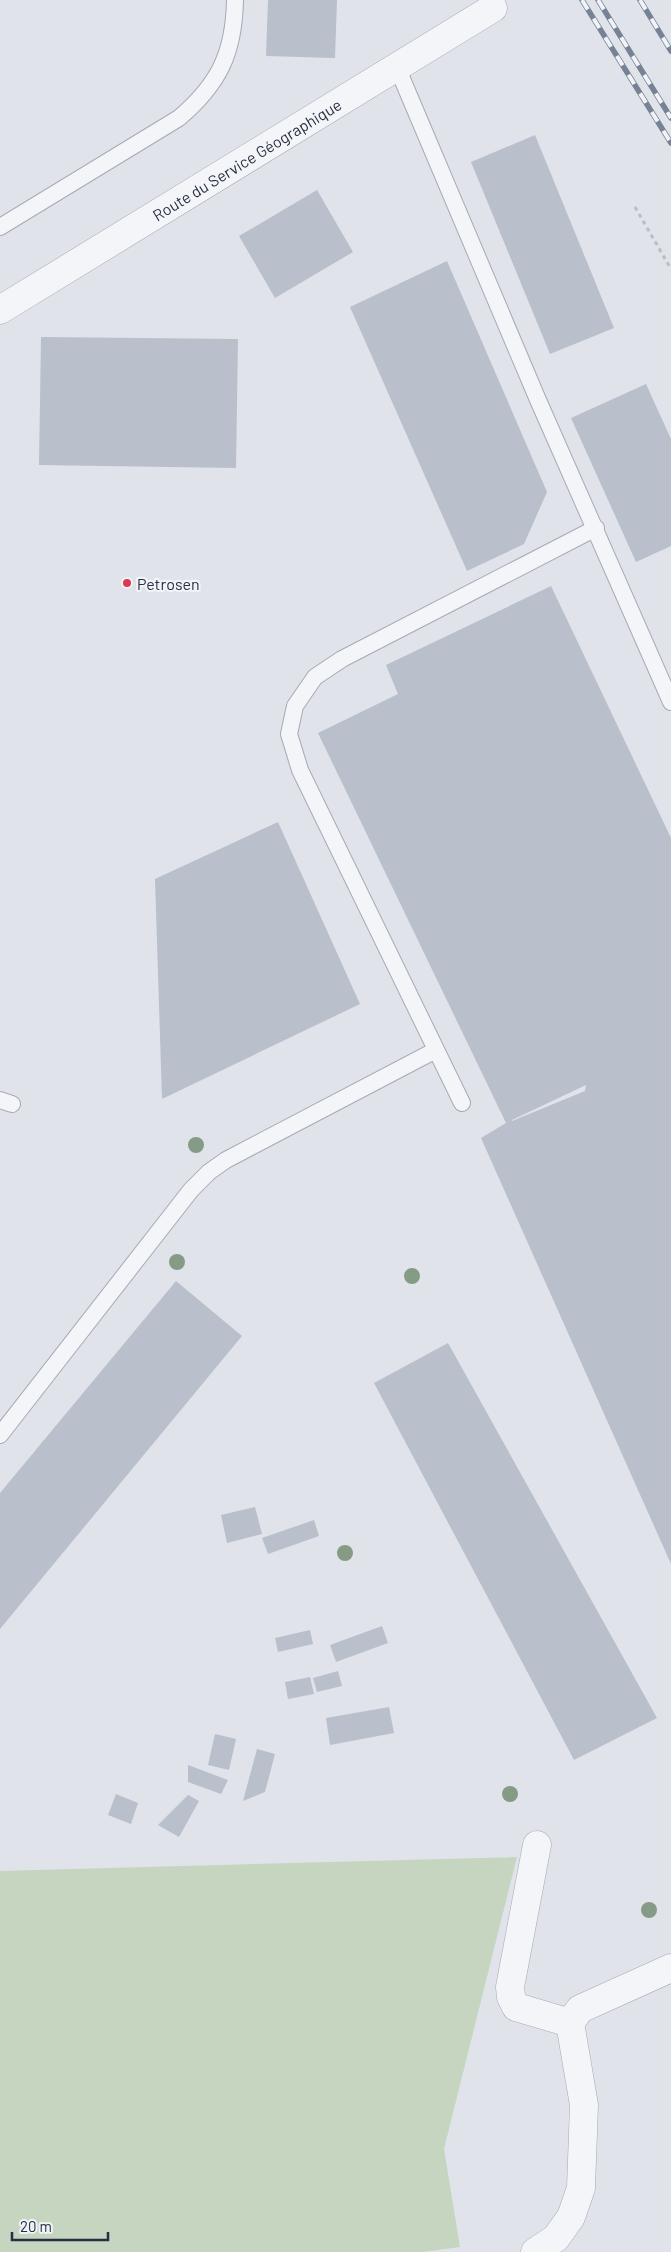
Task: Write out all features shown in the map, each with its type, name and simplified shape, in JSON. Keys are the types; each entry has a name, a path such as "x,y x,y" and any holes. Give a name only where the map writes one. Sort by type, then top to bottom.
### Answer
{"street":[{"name":"Route du Service Géographique","path":"0,310 493,8"},
{"path":"537,1845 510,1987 511,1997 516,2007 570,2023"},
{"path":"535,2252 556,2238 571,2217 581,2188 584,2105 570,2023 580,2009 671,1968"}],"lane":[{"path":"0,227 179,118 199,101 218,76 230,49 234,26 235,0"},
{"path":"397,67 538,400 671,702"},
{"path":"462,1103 300,770 289,734 295,706 315,677 342,659 596,528"},
{"path":"0,1435 191,1190 209,1172 226,1160 436,1050"}],"path":[{"path":"635,207 671,269"}],"green space":[{"path":"517,1857 444,2149 460,2247 423,2252 0,2252 0,1871"}],"building":[{"path":"268,0 337,0 335,58 266,56"},
{"path":"535,135 614,328 550,354 471,162"},
{"path":"317,190 353,252 275,298 239,236"},
{"path":"447,261 547,492 524,544 467,571 350,307"},
{"path":"41,337 238,339 236,468 39,465"},
{"path":"646,384 671,439 671,546 636,562 571,418"},
{"path":"551,586 671,838 671,1564 481,1138 506,1123 318,733 398,694 386,665","holes":["586,1085 585,1091 512,1121"]},
{"path":"278,822 360,1004 162,1099 155,879"},
{"path":"176,1281 242,1336 0,1629 0,1493"},
{"path":"448,1343 657,1718 574,1760 374,1383"},
{"path":"255,1507 262,1534 227,1543 221,1515"},
{"path":"314,1520 319,1536 268,1554 262,1538"},
{"path":"382,1626 388,1643 336,1662 330,1645"},
{"path":"310,1630 313,1644 278,1652 275,1638"},
{"path":"338,1671 342,1686 317,1692 313,1678"},
{"path":"310,1677 314,1694 288,1699 285,1682"},
{"path":"389,1707 394,1733 330,1745 326,1718"},
{"path":"215,1734 236,1739 229,1770 208,1765"},
{"path":"257,1749 275,1754 265,1792 243,1801"},
{"path":"188,1765 228,1780 221,1794 188,1782"},
{"path":"116,1794 138,1803 131,1824 108,1815"},
{"path":"188,1795 199,1801 179,1837 158,1825"}],"railway":[{"path":"582,0 671,143"},
{"path":"598,0 671,118"},
{"path":"640,0 671,51"}],"place":[{"name":"Petrosen","path":"127,583"}]}
